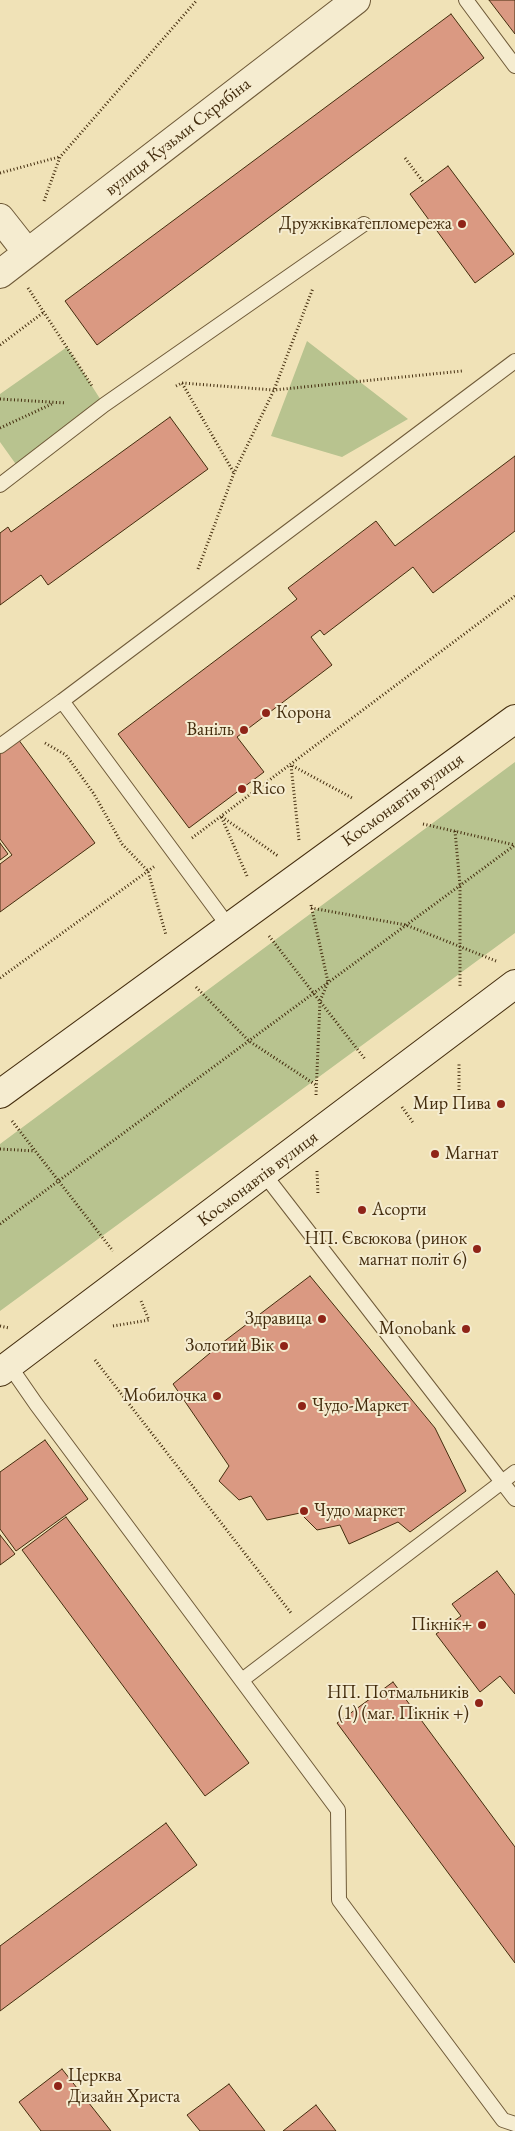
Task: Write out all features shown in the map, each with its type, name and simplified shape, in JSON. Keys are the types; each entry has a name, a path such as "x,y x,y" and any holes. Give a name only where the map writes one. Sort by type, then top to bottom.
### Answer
{"street":[{"name":"вулиця Кузьми Скрябіна","path":"0,274 346,3"},
{"path":"0,218 26,251"},
{"name":"Космонавтів вулиця","path":"0,1094 515,719"},
{"name":"Космонавтів вулиця","path":"5,1369 515,984"}],"lane":[{"path":"466,0 515,66"},
{"path":"0,485 104,406 364,224"},
{"path":"0,746 511,364"},
{"path":"62,701 174,852 246,914"},
{"path":"264,1174 515,1499"},
{"path":"5,1369 36,1404 338,1810 339,1900 503,2120 515,2124"},
{"path":"242,1680 515,1472"}],"path":[{"path":"41,208 60,157 197,0"},
{"path":"0,172 60,157"},
{"path":"405,158 424,183"},
{"path":"183,611 234,472 274,390 328,249"},
{"path":"0,345 44,312"},
{"path":"182,383 274,390 511,364"},
{"path":"0,400 104,406"},
{"path":"0,428 56,402"},
{"path":"0,978 174,852 515,596"},
{"path":"22,730 66,755 94,794 122,844 148,871 176,966 249,1041 316,1085"},
{"path":"290,764 384,814 515,845"},
{"path":"290,764 303,873 328,982 320,1001 314,1136"},
{"path":"221,816 303,873"},
{"path":"221,816 246,914 314,993 384,1083"},
{"path":"455,831 460,885 459,1090"},
{"path":"0,1224 515,845"},
{"path":"246,914 311,908 406,925 497,962"},
{"path":"12,1120 131,1274"},
{"path":"0,1149 36,1151"},
{"path":"95,1360 306,1631"}],"green space":[{"path":"307,341 408,419 342,457 271,436"},
{"path":"67,347 104,405 20,470 0,442 0,394"},
{"path":"515,762 515,933 0,1311 0,1144"}],"building":[{"path":"489,0 515,0 515,34"},
{"path":"451,14 484,58 97,345 65,301"},
{"name":"Дружківкатепломережа","path":"448,166 514,254 475,283 410,194"},
{"path":"170,417 208,469 48,585 41,575 0,605 0,533 8,527 11,532"},
{"path":"515,456 515,531 433,593 413,567 324,635 320,630 311,637 332,665 237,737 264,772 189,828 118,734 297,599 288,588 376,521 395,546"},
{"path":"18,739 95,843 0,912 0,864 12,855 0,839 0,752"},
{"path":"0,843 8,854 0,860"},
{"name":"Чудо-Маркет","path":"310,1276 435,1428 466,1491 410,1532 398,1522 349,1544 340,1525 317,1530 300,1513 267,1520 251,1496 239,1500 219,1481 229,1466 173,1384 222,1343"},
{"path":"45,1440 88,1499 16,1551 0,1529 0,1472"},
{"path":"66,1517 249,1763 205,1796 22,1550"},
{"path":"0,1535 15,1554 0,1565"},
{"name":"Пікнік+","path":"497,1571 515,1595 515,1694 500,1676 480,1692 436,1634 461,1616 452,1604"},
{"path":"393,1682 515,1847 515,1963 337,1723"},
{"path":"166,1823 197,1865 0,2011 0,1946"},
{"name":"Церква Дизайн Христа","path":"62,2069 111,2131 41,2131 19,2102"},
{"name":"Церква Дизайн Христа","path":"229,2084 265,2131 200,2131 187,2115"},
{"path":"316,2105 336,2131 283,2131"}],"place":[{"name":"Дружківкатепломережа","path":"462,224"},
{"name":"Корона","path":"266,713"},
{"name":"Ваніль","path":"244,730"},
{"name":"Rico","path":"242,789"},
{"name":"Мир Пива","path":"501,1104"},
{"name":"Магнат","path":"435,1154"},
{"name":"Асорти","path":"362,1210"},
{"name":"НП. Євсюкова (ринок магнат політ 6)","path":"477,1249"},
{"name":"Здравица","path":"322,1319"},
{"name":"Monobank","path":"466,1329"},
{"name":"Золотий Вік","path":"284,1346"},
{"name":"Мобилочка","path":"217,1396"},
{"name":"Чудо-Маркет","path":"302,1406"},
{"name":"Чудо маркет","path":"304,1511"},
{"name":"Пікнік+","path":"482,1625"},
{"name":"НП. Потмальників (1) (маг. Пікнік +)","path":"479,1703"},
{"name":"Церква Дизайн Христа","path":"58,2086"}]}
